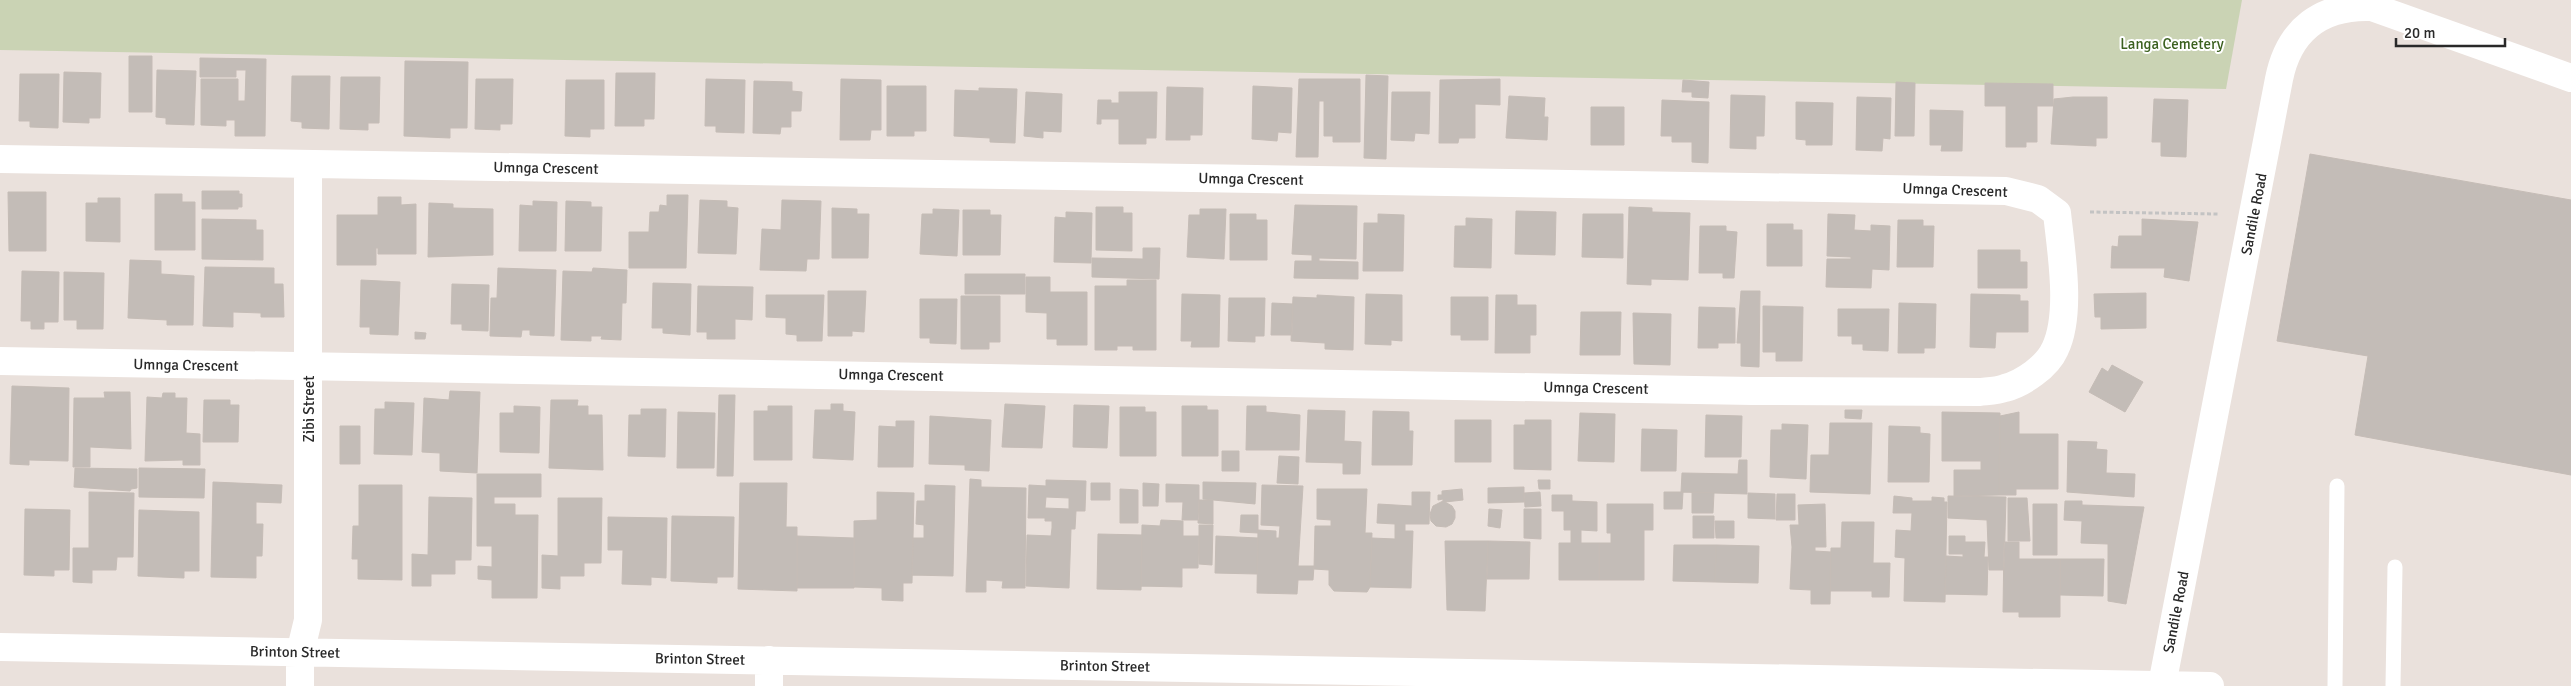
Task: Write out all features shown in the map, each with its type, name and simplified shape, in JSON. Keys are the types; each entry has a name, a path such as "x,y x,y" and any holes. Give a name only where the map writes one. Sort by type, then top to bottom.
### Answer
{"street":[{"name":"Sandile Road","path":"2162,685 2282,62 2290,46 2300,32 2335,5 2372,7 2571,78"},
{"name":"Umnga Crescent","path":"0,159 1983,189 2026,194 2050,206 2057,213 2063,311 2061,332 2055,350 2041,366 2022,381 2004,389 1978,392 1752,391 1118,378 0,361"},
{"name":"Zibi Street","path":"300,686 300,653 308,620 308,164"},
{"name":"Brinton Street","path":"0,647 300,653 769,673 2210,686"}],"lane":[{"path":"2335,686 2337,486"},
{"path":"2393,686 2395,567"}],"path":[{"path":"2057,213 2102,211 2254,215"}],"green space":[{"name":"Langa Cemetery","path":"0,0 2242,0 2226,89 0,50"}],"building":[{"path":"129,56 152,56 152,112 129,112"},
{"path":"200,58 266,59 265,136 235,136 235,120 226,120 226,126 201,125 201,79 238,79 238,101 245,101 246,70 236,70 236,77 200,77"},
{"path":"405,61 468,62 467,128 450,128 450,138 404,136"},
{"path":"157,70 196,71 194,125 166,124 166,118 156,117"},
{"path":"64,72 101,73 100,118 89,118 89,123 63,122"},
{"path":"616,73 655,73 654,119 644,119 644,126 615,126"},
{"path":"20,74 59,74 58,128 30,127 30,121 19,121"},
{"path":"1366,75 1388,76 1386,159 1364,158"},
{"path":"292,76 330,76 329,129 302,128 302,122 291,121"},
{"path":"341,77 380,77 379,123 368,123 368,130 340,129"},
{"path":"476,79 513,79 512,124 500,124 500,130 475,129"},
{"path":"706,79 745,80 744,133 716,132 716,126 705,126"},
{"path":"841,79 881,80 881,130 871,130 870,140 840,140"},
{"path":"1299,79 1360,79 1360,142 1333,142 1333,136 1324,136 1324,101 1319,101 1318,157 1296,157"},
{"path":"1500,79 1500,105 1475,104 1475,138 1459,138 1458,143 1439,143 1440,80"},
{"path":"566,80 604,80 604,129 590,129 590,137 565,136"},
{"path":"1683,80 1709,82 1708,98 1692,97 1692,92 1682,92"},
{"path":"754,81 792,82 792,91 802,92 801,111 791,111 791,127 781,127 780,134 753,133"},
{"path":"1896,82 1915,83 1914,136 1895,136"},
{"path":"1985,83 2053,84 2053,106 2037,106 2037,142 2026,142 2026,147 2006,147 2006,106 1985,106"},
{"path":"887,86 926,86 926,131 914,131 914,136 887,136"},
{"path":"1253,86 1292,88 1291,133 1278,132 1277,141 1252,139"},
{"path":"1167,87 1203,88 1202,135 1190,135 1190,140 1166,140"},
{"path":"979,88 1017,89 1015,143 990,142 990,138 954,136 955,90 979,91"},
{"path":"1026,92 1062,94 1061,132 1043,131 1043,138 1024,136"},
{"path":"1119,92 1157,92 1156,138 1146,138 1146,144 1119,144 1119,119 1101,119 1101,124 1097,124 1098,100 1111,100 1111,103 1119,103"},
{"path":"1392,92 1430,92 1429,134 1415,133 1414,141 1391,140"},
{"path":"1731,95 1765,96 1764,136 1756,136 1756,149 1730,148"},
{"path":"1509,96 1545,98 1544,117 1548,117 1547,140 1506,138"},
{"path":"1857,97 1891,98 1890,139 1883,138 1882,151 1856,150"},
{"path":"2107,97 2107,138 2096,138 2096,146 2051,144 2054,99"},
{"path":"2154,99 2188,100 2186,157 2161,156 2161,142 2152,142"},
{"path":"1662,100 1709,102 1708,163 1692,162 1692,142 1672,142 1672,136 1661,136"},
{"path":"1796,102 1833,103 1832,145 1806,145 1806,140 1796,139"},
{"path":"1591,107 1624,107 1624,145 1591,145"},
{"path":"1930,110 1963,111 1962,151 1941,151 1942,145 1930,145"},
{"path":"2310,154 2571,200 2571,475 2355,435 2368,356 2277,341"},
{"path":"202,191 239,191 239,194 242,194 242,207 238,207 238,209 202,209"},
{"path":"8,192 46,192 46,251 9,251"},
{"path":"155,194 182,194 182,202 195,202 195,250 155,250"},
{"path":"667,195 688,195 686,268 629,268 629,232 649,232 650,212 659,212 660,205 667,206"},
{"path":"378,197 401,197 401,205 416,204 416,254 378,254 378,248 376,248 376,265 337,265 337,215 378,215"},
{"path":"98,198 120,198 120,242 86,241 86,203 98,203"},
{"path":"700,200 727,201 727,207 738,208 736,254 698,253"},
{"path":"782,200 821,201 819,259 807,259 806,271 760,270 762,229 781,230"},
{"path":"533,201 557,202 556,251 519,251 520,205 533,206"},
{"path":"566,201 591,202 591,207 602,207 601,251 565,251"},
{"path":"429,203 453,204 453,208 493,209 493,255 428,257"},
{"path":"1295,205 1357,206 1356,259 1319,258 1319,261 1358,262 1358,279 1294,278 1295,261 1312,261 1312,255 1292,254"},
{"path":"1096,207 1123,207 1123,213 1132,213 1132,251 1096,250"},
{"path":"1629,207 1652,208 1652,212 1690,213 1688,280 1651,279 1651,285 1627,284"},
{"path":"832,208 857,209 857,214 869,214 868,258 832,258"},
{"path":"933,209 959,210 957,256 920,254 922,214 933,214"},
{"path":"1200,209 1226,209 1224,259 1187,257 1189,215 1200,215"},
{"path":"963,210 990,210 990,215 1001,215 1000,255 963,255"},
{"path":"1516,211 1556,212 1555,255 1515,254"},
{"path":"1066,212 1092,213 1091,263 1054,262 1055,217 1066,218"},
{"path":"1230,214 1256,214 1256,220 1267,220 1267,260 1230,260"},
{"path":"1378,214 1404,215 1403,271 1363,271 1364,223 1378,223"},
{"path":"1583,214 1623,214 1623,258 1582,257"},
{"path":"1828,214 1855,215 1854,230 1871,231 1871,225 1890,226 1889,270 1872,269 1871,288 1826,287 1827,259 1851,259 1851,257 1827,256"},
{"path":"1466,218 1492,219 1491,268 1454,267 1455,226 1466,226"},
{"path":"202,219 256,220 256,230 263,230 263,260 202,259"},
{"path":"2142,219 2198,222 2189,281 2164,277 2165,268 2111,268 2112,246 2118,247 2119,236 2142,236"},
{"path":"1898,220 1923,220 1923,226 1934,226 1933,267 1897,267"},
{"path":"1767,224 1793,224 1793,230 1802,230 1802,266 1767,266"},
{"path":"1700,226 1726,226 1726,231 1737,232 1734,278 1723,278 1723,273 1699,273"},
{"path":"1143,248 1160,248 1159,279 1092,277 1092,258 1143,259"},
{"path":"1978,250 2020,250 2020,262 2027,262 2027,288 1978,288"},
{"path":"130,260 161,261 161,274 194,276 193,325 167,325 167,320 128,318"},
{"path":"205,267 274,268 274,284 283,284 284,317 261,317 261,313 233,312 233,327 203,326"},
{"path":"498,268 556,270 554,336 530,335 530,330 522,330 521,337 490,336 491,298 497,298"},
{"path":"593,268 627,270 626,303 622,303 621,340 601,339 602,336 591,336 591,341 561,340 563,271 592,272"},
{"path":"22,271 59,272 58,322 44,322 44,329 31,329 31,321 21,321"},
{"path":"64,272 104,273 103,329 77,329 77,320 64,320"},
{"path":"965,274 1025,274 1025,294 965,294"},
{"path":"1026,277 1050,277 1050,292 1087,292 1087,345 1057,345 1057,339 1047,339 1047,313 1026,312"},
{"path":"361,280 400,282 398,335 370,334 370,327 360,327"},
{"path":"1127,280 1156,280 1156,350 1133,350 1133,346 1117,346 1117,350 1095,350 1095,286 1127,286"},
{"path":"653,283 691,284 690,335 663,333 663,328 652,328"},
{"path":"452,284 489,285 488,331 462,330 462,324 451,324"},
{"path":"698,286 753,287 752,320 735,319 735,339 707,339 707,332 697,332"},
{"path":"828,291 866,291 864,332 852,331 852,336 828,336"},
{"path":"1741,291 1760,291 1759,367 1741,366 1741,343 1737,343"},
{"path":"2146,293 2146,328 2101,329 2101,317 2095,317 2094,294"},
{"path":"1182,294 1220,295 1219,347 1191,347 1192,341 1181,341"},
{"path":"1366,294 1402,295 1402,341 1391,340 1391,345 1365,344"},
{"path":"1971,294 2020,295 2020,301 2028,301 2028,332 1996,332 1995,348 1970,347"},
{"path":"766,295 824,295 822,341 797,341 797,335 786,334 786,318 766,317"},
{"path":"1317,295 1354,297 1353,350 1325,349 1325,343 1291,341 1293,297 1317,298"},
{"path":"1496,295 1517,295 1517,305 1536,305 1536,335 1530,335 1530,353 1495,353"},
{"path":"961,296 1000,296 1000,342 989,342 989,349 961,349"},
{"path":"1451,297 1488,297 1488,340 1461,340 1461,335 1451,335"},
{"path":"1229,298 1265,298 1264,336 1255,336 1255,342 1228,341"},
{"path":"920,299 957,299 956,344 930,343 930,338 920,338"},
{"path":"1272,303 1293,304 1292,335 1271,335"},
{"path":"1899,303 1936,304 1935,348 1924,348 1924,353 1898,353"},
{"path":"1763,306 1803,307 1802,361 1776,361 1776,352 1763,352"},
{"path":"1699,307 1735,308 1735,343 1718,343 1718,348 1698,348"},
{"path":"1838,309 1889,309 1888,351 1863,350 1863,344 1852,344 1852,336 1838,336"},
{"path":"1581,312 1621,312 1620,355 1580,355"},
{"path":"1633,313 1671,314 1670,365 1634,364"},
{"path":"415,332 426,333 425,339 415,339"},
{"path":"2112,365 2143,382 2125,412 2089,392 2102,368 2108,372"},
{"path":"12,386 69,388 68,461 29,460 29,465 10,464"},
{"path":"450,391 480,392 477,473 440,471 440,453 422,452 424,398 449,400"},
{"path":"104,392 130,392 131,449 90,447 90,467 73,467 74,398 105,398"},
{"path":"163,393 175,393 175,398 187,398 186,433 200,434 200,465 183,465 183,460 145,461 147,397 162,398"},
{"path":"719,395 735,395 733,476 717,476"},
{"path":"204,400 230,400 230,405 239,405 238,442 203,442"},
{"path":"551,400 578,400 577,406 588,406 588,415 602,415 603,470 549,468"},
{"path":"385,402 414,403 412,455 374,454 375,409 385,409"},
{"path":"831,404 843,404 843,411 855,412 853,460 813,458 815,410 831,410"},
{"path":"1005,404 1045,406 1042,448 1002,447"},
{"path":"1074,405 1109,406 1107,448 1073,447"},
{"path":"514,406 540,407 539,453 500,452 500,413 514,413"},
{"path":"768,406 792,406 792,460 754,460 754,411 768,411"},
{"path":"1182,406 1207,406 1207,410 1218,410 1218,456 1182,456"},
{"path":"1247,406 1266,406 1266,412 1300,415 1299,450 1246,450"},
{"path":"1120,407 1145,407 1145,412 1156,412 1156,456 1120,456"},
{"path":"641,409 666,409 665,457 628,456 629,415 641,415"},
{"path":"1308,410 1345,411 1344,441 1361,442 1360,474 1343,474 1343,463 1306,462"},
{"path":"1845,410 1862,410 1861,419 1845,418"},
{"path":"1373,411 1409,412 1409,431 1413,431 1412,465 1372,465"},
{"path":"678,412 715,413 714,468 677,468"},
{"path":"1942,412 2000,413 1999,495 1954,496 1954,470 1981,470 1981,461 1942,461"},
{"path":"2019,412 2019,434 2058,434 2058,489 2016,489 2016,495 1999,495 2000,416"},
{"path":"1580,413 1615,414 1614,462 1578,461"},
{"path":"1706,415 1742,416 1741,457 1705,457"},
{"path":"930,416 991,420 989,471 965,470 965,465 929,464"},
{"path":"1455,420 1491,420 1491,462 1455,462"},
{"path":"1525,420 1551,420 1551,470 1514,469 1514,425 1525,425"},
{"path":"896,421 914,421 913,467 878,467 879,426 896,427"},
{"path":"1830,423 1872,423 1870,494 1810,492 1811,455 1829,455"},
{"path":"1782,424 1808,425 1806,479 1770,477 1771,430 1782,430"},
{"path":"340,426 360,426 360,464 340,464"},
{"path":"1889,426 1920,427 1920,433 1930,434 1929,482 1888,482"},
{"path":"1642,429 1677,430 1676,471 1641,471"},
{"path":"2068,441 2097,442 2096,449 2107,450 2106,473 2135,474 2134,497 2067,492"},
{"path":"1222,451 1239,451 1239,471 1222,471"},
{"path":"1279,456 1299,457 1298,484 1277,483"},
{"path":"1739,460 1747,460 1747,494 1681,492 1682,473 1738,474"},
{"path":"75,468 137,469 137,488 130,491 74,487"},
{"path":"139,468 205,469 204,498 139,497"},
{"path":"477,474 541,474 541,497 494,497 494,504 515,504 515,515 538,515 537,598 492,598 492,580 478,579 478,566 492,567 492,546 477,546"},
{"path":"970,479 981,480 981,487 1026,488 1025,588 1002,588 1003,581 986,580 986,592 966,592"},
{"path":"1046,480 1086,481 1085,511 1076,511 1075,529 1071,529 1069,588 1026,586 1027,535 1051,536 1052,528 1052,521 1045,521 1045,518 1028,518 1029,485 1046,486","holes":["1046,497 1069,498 1069,509 1045,508"]},
{"path":"1538,480 1550,480 1550,489 1539,489"},
{"path":"213,482 282,485 281,503 256,502 256,524 263,524 262,556 256,556 256,578 211,577"},
{"path":"1203,482 1256,483 1255,504 1203,499"},
{"path":"740,483 787,483 786,527 797,527 797,591 738,589"},
{"path":"1091,483 1110,483 1110,500 1091,500"},
{"path":"1143,483 1159,484 1158,506 1143,506"},
{"path":"1166,484 1199,485 1199,520 1182,520 1183,502 1166,502"},
{"path":"359,485 402,485 402,580 358,579 358,559 352,559 353,526 359,526"},
{"path":"925,485 955,486 953,576 912,575 913,538 924,538 924,525 916,524 917,501 925,501"},
{"path":"1262,485 1303,486 1298,566 1314,566 1313,580 1298,580 1297,594 1257,593 1258,530 1276,531 1276,538 1279,538 1280,526 1261,525"},
{"path":"1524,487 1524,502 1488,503 1488,488"},
{"path":"1120,489 1138,490 1138,523 1120,523"},
{"path":"1317,489 1367,489 1365,533 1372,533 1370,587 1367,592 1334,591 1329,585 1329,570 1314,569 1315,526 1331,526 1331,520 1317,519"},
{"path":"1462,489 1463,500 1445,502 1452,506 1455,511 1455,518 1452,524 1446,527 1436,526 1431,521 1430,514 1433,506 1443,501 1443,499 1438,500 1438,495 1442,495 1442,491"},
{"path":"89,492 134,493 133,557 117,557 116,570 92,570 92,583 73,582 73,548 89,548"},
{"path":"877,492 914,493 912,583 903,583 903,601 882,600 882,588 854,587 854,521 877,520"},
{"path":"1412,492 1430,492 1429,524 1405,524 1405,531 1413,531 1411,588 1370,587 1372,538 1395,539 1395,524 1377,523 1378,504 1412,506"},
{"path":"1540,492 1541,506 1525,507 1524,493"},
{"path":"1664,492 1683,492 1682,509 1664,509"},
{"path":"1692,492 1714,493 1713,513 1692,513"},
{"path":"1748,493 1775,494 1775,519 1748,518"},
{"path":"1777,494 1795,494 1795,520 1776,520"},
{"path":"1552,495 1572,495 1572,501 1597,502 1597,531 1581,530 1581,543 1599,543 1599,580 1559,580 1559,543 1571,543 1571,530 1564,530 1564,511 1552,511"},
{"path":"1894,496 1912,498 1912,501 1932,501 1932,497 1944,498 1944,502 1947,502 1945,602 1904,601 1905,558 1895,557 1896,530 1911,531 1912,513 1893,513"},
{"path":"1948,496 2006,497 2004,570 1989,570 1987,520 1948,518"},
{"path":"429,497 472,498 471,560 455,560 455,574 431,574 431,586 412,586 412,554 428,555"},
{"path":"558,498 602,498 601,563 584,563 584,576 560,576 560,589 542,588 542,555 558,556"},
{"path":"2008,498 2027,498 2030,541 2008,541"},
{"path":"1199,500 1213,500 1213,524 1198,523"},
{"path":"2065,501 2082,501 2082,505 2144,507 2126,604 2108,601 2108,544 2081,543 2082,521 2064,520"},
{"path":"1607,504 1653,504 1653,530 1644,530 1644,580 1599,580 1599,543 1611,543 1611,533 1607,533"},
{"path":"1825,504 1826,547 1815,547 1815,551 1831,552 1830,604 1811,604 1811,590 1790,589 1792,547 1790,525 1799,525 1798,505"},
{"path":"2033,504 2057,504 2057,555 2033,555"},
{"path":"25,509 70,510 69,570 54,570 54,576 24,575"},
{"path":"1489,509 1502,510 1500,528 1488,526"},
{"path":"1524,509 1541,509 1541,539 1524,538"},
{"path":"139,510 199,512 199,571 184,571 184,578 138,576"},
{"path":"1241,515 1258,515 1258,533 1240,532"},
{"path":"672,516 734,517 733,577 717,577 717,583 671,581"},
{"path":"1693,516 1714,516 1714,538 1693,538"},
{"path":"608,517 667,518 666,578 651,577 651,585 622,584 623,550 608,550"},
{"path":"1161,520 1183,521 1183,536 1199,536 1198,568 1182,568 1182,587 1141,586 1142,525 1160,526"},
{"path":"1715,521 1734,521 1734,538 1716,538"},
{"path":"1842,522 1874,522 1873,563 1890,563 1889,597 1872,597 1872,591 1830,591 1831,548 1841,548"},
{"path":"1199,525 1213,525 1212,565 1199,564"},
{"path":"1098,534 1142,535 1141,590 1097,589"},
{"path":"797,536 854,538 854,588 797,588"},
{"path":"1216,536 1258,538 1257,574 1215,573"},
{"path":"1949,536 1965,536 1965,542 1985,542 1984,557 1988,557 1987,595 1945,594 1946,556 1963,557 1963,554 1949,554"},
{"path":"1445,541 1488,541 1485,611 1447,610"},
{"path":"1488,541 1530,542 1529,579 1487,579"},
{"path":"2004,542 2019,542 2019,559 2060,559 2060,617 2019,617 2019,612 2003,612"},
{"path":"1674,545 1716,545 1715,582 1673,581"},
{"path":"1716,545 1759,546 1758,583 1715,582"},
{"path":"2060,559 2104,559 2103,596 2060,595"}]}
